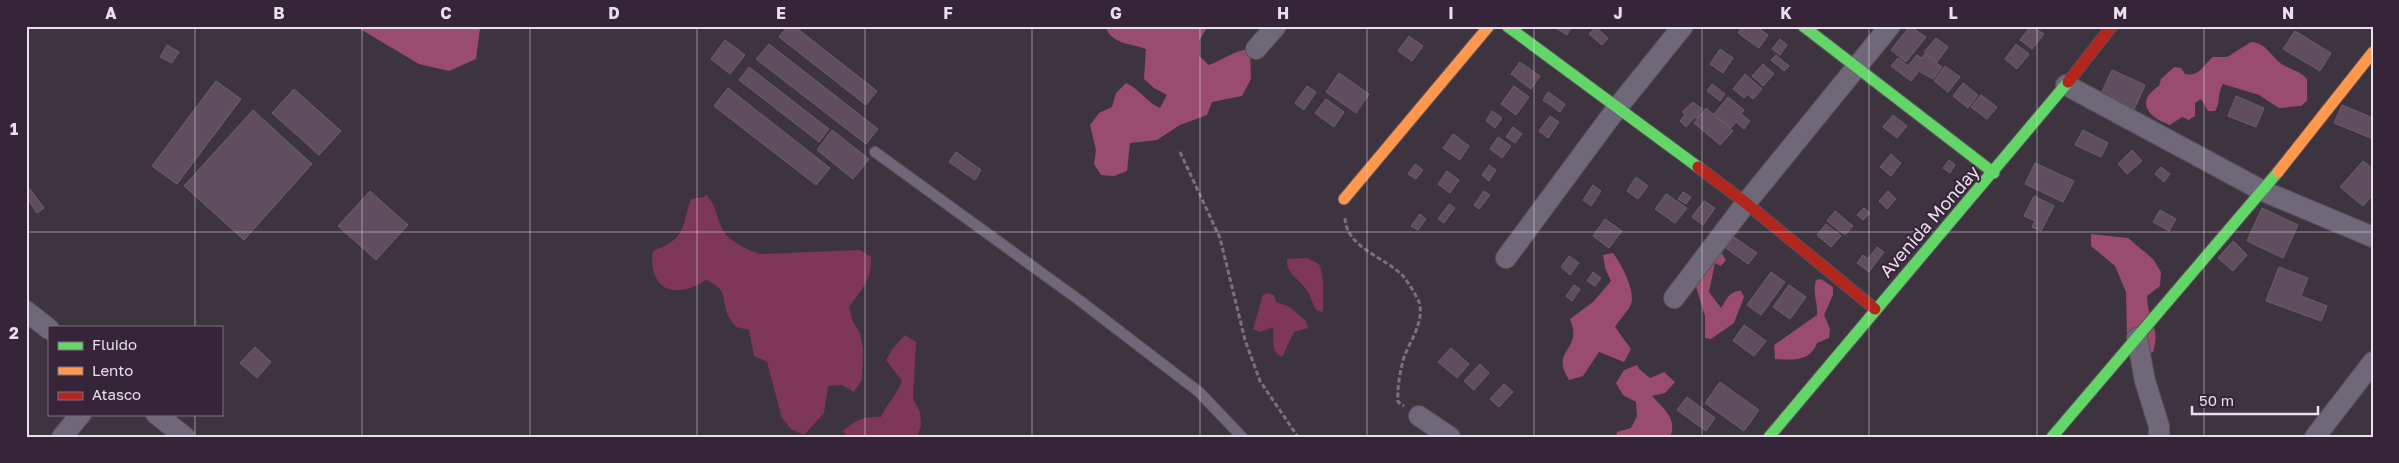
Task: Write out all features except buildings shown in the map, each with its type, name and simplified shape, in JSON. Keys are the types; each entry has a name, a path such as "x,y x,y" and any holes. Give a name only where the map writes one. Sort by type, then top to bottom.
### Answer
{"street":[{"path":"1256,49 1276,26"},
{"path":"1344,199 1488,26"},
{"path":"1507,26 1746,203 1875,309"},
{"path":"1506,258 1617,108 1683,26"},
{"path":"1803,26 1994,173"},
{"path":"1674,298 1746,203 1890,26"},
{"name":"Avenida Monday","path":"1769,437 1875,309 1994,173 2112,26"},
{"path":"2052,437 2263,190 2373,52"},
{"path":"2066,85 2263,190 2373,237"},
{"path":"26,311 48,328"},
{"path":"2137,338 2145,381 2164,433"},
{"path":"2315,437 2373,362"},
{"path":"62,437 79,416"},
{"path":"159,416 185,437"},
{"path":"1420,416 1450,437"}],"lane":[{"path":"875,152 1079,300 1192,386 1242,437"}],"path":[{"path":"1180,152 1220,238 1244,340 1260,381 1298,437"},
{"path":"1344,199 1345,222 1353,238 1364,250 1403,276 1419,303 1418,325 1405,357 1397,386 1398,402 1420,416"}],"shaded area":[{"path":"355,26 478,26 480,29 476,59 449,71 419,64"},
{"path":"1105,26 1208,26 1199,41 1199,56 1209,65 1234,53 1250,49 1251,79 1242,96 1212,102 1207,115 1180,125 1157,140 1130,143 1127,171 1114,176 1101,175 1094,164 1096,150 1090,125 1099,113 1112,107 1116,93 1126,83 1160,108 1167,95 1154,88 1144,79 1146,49 1117,40 1112,37"},
{"path":"2251,42 2261,45 2283,65 2298,72 2307,79 2307,101 2301,106 2279,108 2259,95 2223,84 2215,111 2208,111 2201,99 2195,103 2195,116 2189,120 2182,117 2170,125 2156,118 2147,109 2147,98 2159,86 2161,79 2174,67 2181,68 2185,74 2194,74 2201,70 2213,57 2227,57"},
{"path":"706,194 713,204 725,234 739,245 756,253 860,250 871,257 868,278 849,307 853,322 860,333 863,349 862,380 854,392 842,385 828,386 824,413 804,435 791,429 782,418 767,362 754,356 749,330 736,327 728,316 721,290 707,280 687,289 672,290 660,284 656,278 652,258 653,251 672,241 681,231 691,199 704,197"},
{"path":"2091,234 2128,238 2153,259 2161,272 2160,286 2147,296 2155,330 2155,343 2153,352 2142,358 2127,336 2126,292 2115,266 2091,246"},
{"path":"1720,250 1726,260 1721,266 1715,263 1709,292 1721,308 1734,292 1741,291 1744,297 1734,323 1711,339 1705,338 1705,316 1694,280"},
{"path":"1613,253 1630,285 1632,299 1630,306 1615,327 1631,349 1624,362 1599,352 1583,376 1569,380 1564,370 1563,362 1564,355 1573,338 1570,319 1593,302 1611,281 1605,268 1603,255"},
{"path":"1307,258 1319,264 1321,270 1323,312 1316,310 1308,292 1291,273 1287,264 1287,259"},
{"path":"1821,279 1833,287 1833,295 1824,315 1830,329 1829,338 1817,343 1810,354 1805,357 1775,359 1774,345 1817,315 1815,285 1816,280"},
{"path":"1267,293 1274,295 1276,302 1290,307 1306,321 1308,328 1294,332 1282,357 1274,348 1273,327 1260,332 1253,329 1263,295"},
{"path":"905,335 916,342 913,399 920,412 921,426 917,437 847,437 843,431 856,421 870,417 881,417 897,391 902,381 886,360 893,348"},
{"path":"1637,365 1650,378 1664,372 1675,382 1665,393 1652,396 1671,419 1672,431 1670,437 1616,437 1617,432 1631,428 1637,416 1636,402 1623,395 1616,383 1624,370"}],"traffic: fast":[{"path":"1507,26 1698,167"},
{"path":"1803,26 1994,173"},
{"path":"1769,437 2068,82"},
{"path":"2052,437 2278,172"}],"traffic: slow":[{"path":"1344,199 1489,26"},
{"path":"2278,172 2373,52"}],"traffic: jam":[{"path":"2068,82 2112,26"},
{"path":"1698,167 1746,203 1875,309"}]}
